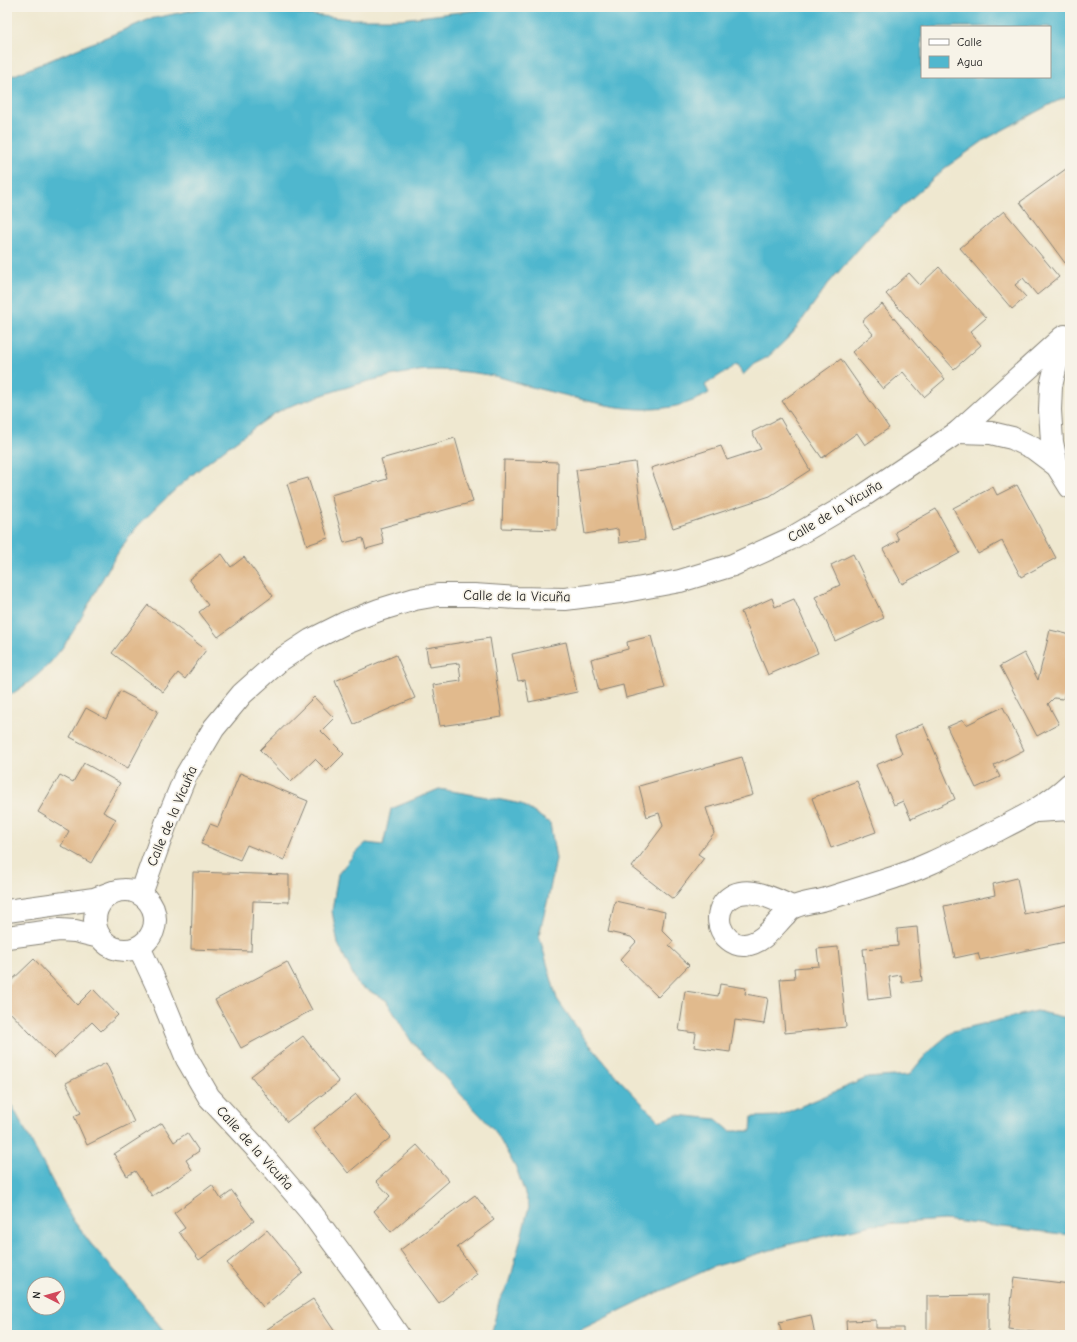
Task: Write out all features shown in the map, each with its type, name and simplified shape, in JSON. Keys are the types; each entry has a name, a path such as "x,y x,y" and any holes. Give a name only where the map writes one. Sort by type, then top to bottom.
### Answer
{"street":[{"name":"Calle de la Vicuña","path":"141,894 167,821 185,777 214,728 242,694 279,661 311,640 345,623 379,610 415,599 438,595 474,595 565,599 620,592 680,581 733,565 790,539 857,500 958,432 1067,334"},
{"name":"Calle de la Vicuña","path":"1057,466 1052,442 1050,410 1051,386 1067,334"},
{"path":"958,432 991,433 1012,438 1033,448 1057,466 1070,487"},
{"path":"792,907 825,899 886,880 936,862 1035,811 1058,796 1070,784"},
{"path":"1035,811 1070,809"},
{"path":"7,911 94,899 114,892 128,890 141,894 148,900 153,908 155,925 152,934 146,941 139,947 131,950 122,950 106,944 96,929 96,911 106,896 114,892"},
{"path":"7,937 59,930 75,931 100,937"},
{"name":"Calle de la Vicuña","path":"139,947 187,1058 209,1097 257,1149 310,1211 362,1282 398,1335"}],"water":[{"path":"207,7 236,7 350,19 401,19 503,7 1070,7 1070,96 1053,103 986,139 945,168 871,235 828,284 792,334 768,357 754,364 743,375 737,364 705,385 709,393 694,401 678,406 645,409 596,403 531,387 495,376 458,371 426,370 381,378 285,408 274,414 226,448 181,484 139,524 110,565 73,632 62,648 40,673 7,697 7,78 150,19"},
{"path":"439,789 521,804 550,823 556,859 539,935 557,999 585,1039 616,1076 659,1121 677,1115 716,1119 730,1131 751,1131 752,1117 778,1116 867,1078 909,1075 929,1051 953,1031 1037,1011 1070,1019 1070,1235 944,1220 872,1225 791,1244 713,1267 570,1335 494,1335 492,1332 499,1301 510,1281 529,1206 517,1170 495,1131 411,1041 386,1000 358,985 338,944 332,911 338,874 356,852 366,843 383,845 391,809"},
{"path":"7,1096 73,1220 91,1244 122,1279 167,1335 7,1335"}],"building":[{"path":"1070,166 1070,260 1065,263 1020,202"},
{"path":"1004,211 1059,277 1037,295 1023,278 1015,285 1026,297 1012,309 960,248"},
{"path":"939,267 986,318 970,332 981,345 954,369 886,294 909,273 920,285"},
{"path":"882,304 945,379 924,397 903,372 883,389 852,352 873,334 862,321"},
{"path":"841,359 889,428 865,445 857,433 822,458 782,401"},
{"path":"780,418 810,470 770,496 673,528 651,468 721,446 727,460 761,449 752,432"},
{"path":"455,438 473,502 380,528 384,544 366,549 363,538 344,543 331,495 387,479 381,459"},
{"path":"504,460 558,462 557,530 502,528"},
{"path":"635,462 645,539 619,543 618,529 585,534 576,470"},
{"path":"308,478 328,538 307,545 287,484"},
{"path":"1017,485 1056,558 1021,577 1002,541 978,554 953,508 993,487 997,495"},
{"path":"936,509 960,553 902,584 883,549 899,540 895,532"},
{"path":"222,554 231,567 244,557 273,596 218,637 199,612 208,605 189,579"},
{"path":"853,554 884,618 835,641 815,597 840,585 831,565"},
{"path":"772,598 775,607 794,599 818,653 768,675 741,612"},
{"path":"148,605 206,650 185,679 178,673 163,692 112,653"},
{"path":"1050,630 1067,634 1070,645 1070,676 1063,699 1054,698 1048,704 1059,724 1037,736 1000,666 1024,653 1038,680"},
{"path":"651,636 665,688 626,698 623,685 599,691 591,659 628,649 627,642"},
{"path":"490,638 502,717 440,726 433,685 461,681 459,663 429,667 426,648"},
{"path":"566,642 577,692 529,702 525,680 518,681 512,654"},
{"path":"396,655 415,698 354,724 335,681"},
{"path":"120,691 158,711 128,768 70,737 86,708 106,719"},
{"path":"314,697 334,718 321,731 344,754 327,771 315,759 291,782 260,750"},
{"path":"1003,707 1024,750 994,765 1000,777 976,788 947,727 963,720 966,725"},
{"path":"923,724 955,799 911,819 903,801 894,805 876,765 902,754 895,736"},
{"path":"742,757 753,795 706,808 714,833 698,854 704,858 673,899 632,867 663,826 659,813 647,817 639,786"},
{"path":"84,763 120,783 103,812 116,819 91,863 61,846 69,831 38,812 60,775 73,782"},
{"path":"240,773 308,801 284,860 247,845 240,860 201,844 210,824 218,827"},
{"path":"857,781 876,832 831,848 812,798"},
{"path":"193,872 289,875 289,902 253,901 251,951 191,949"},
{"path":"1017,878 1024,914 1070,904 1070,941 980,960 978,953 955,958 944,906 995,895 993,884"},
{"path":"615,901 665,912 662,930 673,941 669,946 689,965 658,997 620,960 636,942 631,937 608,932"},
{"path":"917,927 922,981 902,983 901,975 889,977 892,997 868,1000 863,949 898,946 897,929"},
{"path":"838,947 846,1027 785,1033 780,979 795,978 794,968 819,966 817,949"},
{"path":"34,959 77,1005 93,989 118,1015 101,1031 92,1022 54,1058 7,1009 7,985"},
{"path":"287,962 312,1010 241,1048 215,1000"},
{"path":"720,984 746,988 745,994 768,998 764,1024 735,1020 730,1052 694,1047 696,1033 679,1031 685,991 718,996"},
{"path":"303,1036 339,1082 287,1122 251,1076"},
{"path":"106,1063 134,1122 87,1145 74,1116 81,1113 66,1083"},
{"path":"356,1094 391,1137 348,1173 313,1129"},
{"path":"162,1123 174,1142 187,1133 199,1151 186,1160 192,1170 152,1196 135,1171 127,1176 114,1154"},
{"path":"417,1145 449,1181 391,1232 374,1211 390,1196 376,1181"},
{"path":"212,1185 221,1199 232,1191 254,1221 199,1260 179,1232 185,1228 174,1213"},
{"path":"475,1195 494,1220 457,1247 477,1274 439,1303 400,1250"},
{"path":"267,1230 303,1273 263,1307 227,1263"},
{"path":"1014,1277 1070,1284 1070,1335 1050,1335 1008,1329"},
{"path":"988,1295 988,1335 927,1335 927,1296"},
{"path":"313,1299 337,1335 258,1335"},
{"path":"811,1315 815,1335 782,1335 779,1322"},
{"path":"876,1320 876,1328 903,1328 903,1335 847,1335 846,1321"}]}
